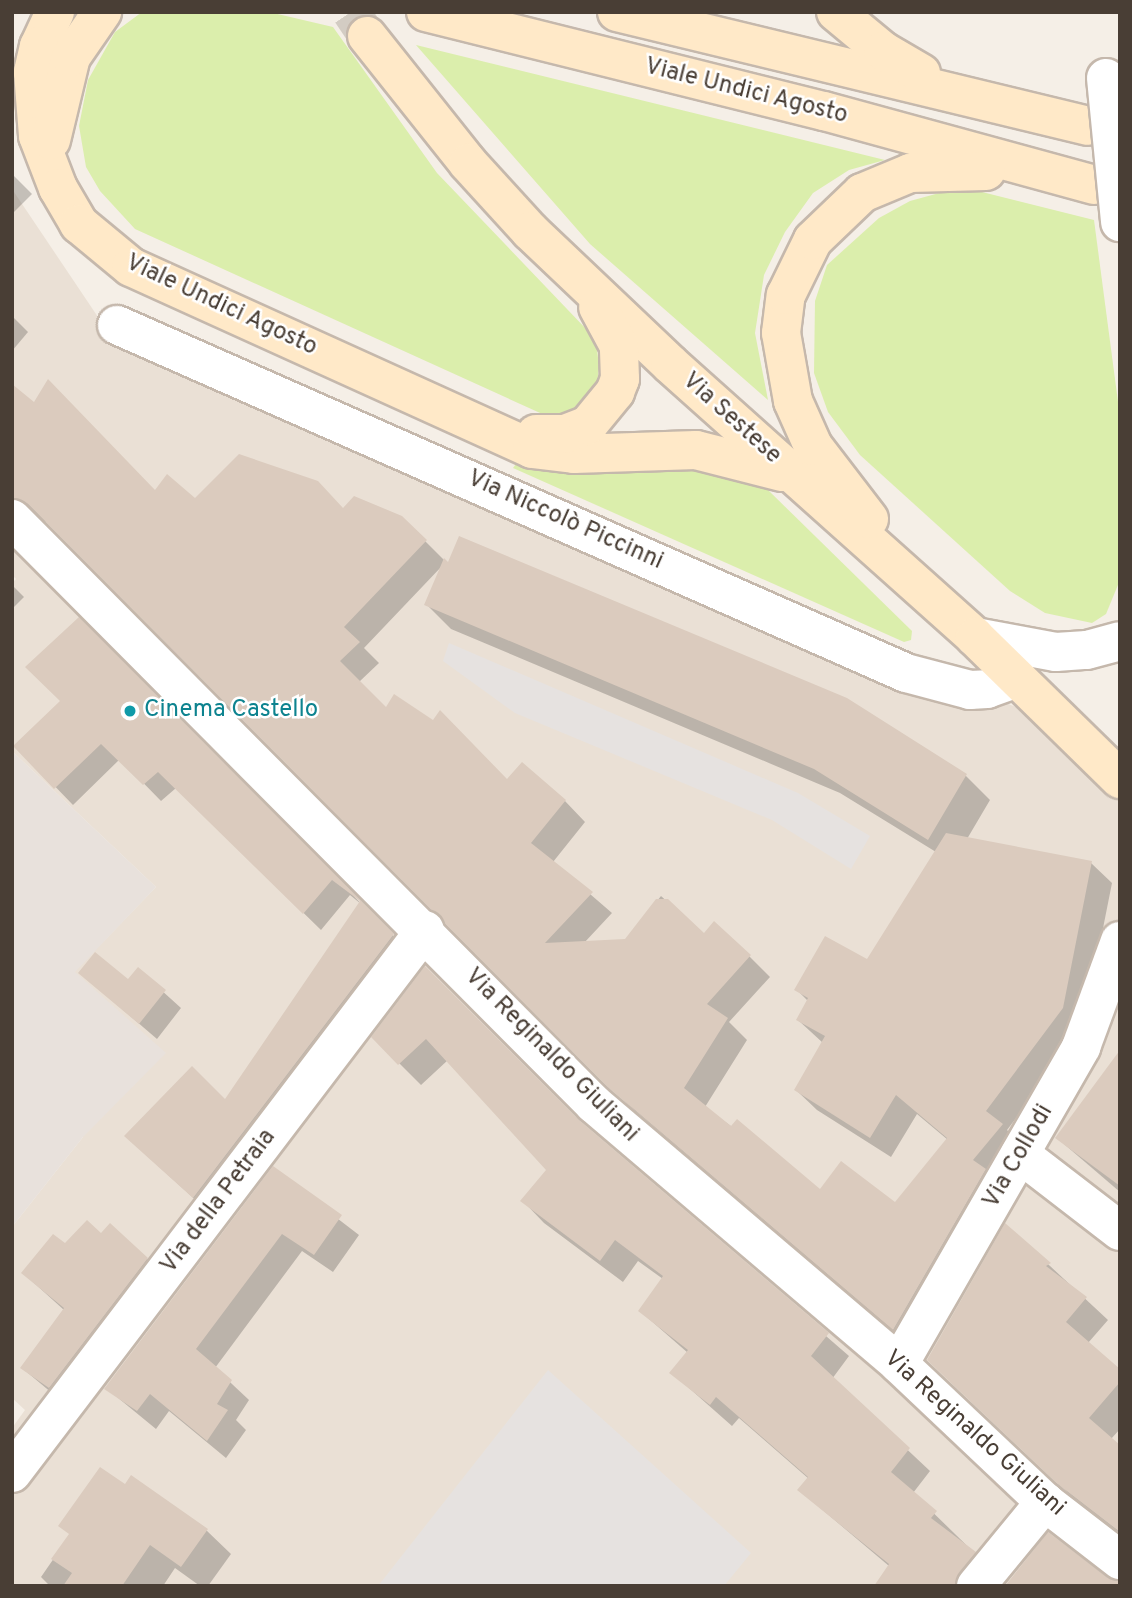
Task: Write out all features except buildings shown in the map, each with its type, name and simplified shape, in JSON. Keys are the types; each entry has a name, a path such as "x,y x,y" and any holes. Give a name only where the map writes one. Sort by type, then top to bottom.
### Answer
{"main road":[{"name":"Viale Undici Agosto","path":"55,12 39,46 33,72 33,116 48,163 79,225 131,267 532,449 574,454 696,450 744,459 802,481"},
{"path":"48,163 62,80 76,49 102,12"},
{"name":"Viale Undici Agosto","path":"426,12 1079,181 961,169 924,170 892,179 862,193 834,215 804,252 786,295 781,332 785,371 806,432 931,599"},
{"name":"Viale Undici Agosto","path":"617,12 1087,126"},
{"path":"836,12 883,51 963,97"},
{"name":"Via Sestese","path":"367,36 488,186 568,267 975,637 1120,779"},
{"name":"Viale Undici Agosto","path":"472,421 542,436 565,434 588,425 608,403 620,379 618,346 568,267"}],"street":[{"path":"1106,78 1120,222"},
{"name":"Via Niccolò Piccinni","path":"117,325 906,673 970,690 987,689 1017,678"},
{"name":"Via Reginaldo Giuliani","path":"12,519 425,929 594,1104 899,1364 1045,1502 1120,1560"},
{"path":"975,637 1056,652 1087,650 1120,640"},
{"name":"Via della Petraia","path":"12,1473 425,929"},
{"name":"Via Collodi","path":"899,1364 1095,1018 1120,942"},
{"path":"1020,1154 1120,1231"},
{"path":"976,1586 1045,1502"}],"shaded area":[{"path":"12,189 100,320 401,471 1120,747 1120,1586 12,1586 12,1428 25,1410 12,1398 12,1227 83,1137 74,972 156,887 12,751 12,583 16,579 12,575"},
{"path":"449,643 798,793 870,836 851,869 772,820 515,713 443,661"},
{"path":"12,751 156,887 75,972 166,1053 83,1137 12,1227"},
{"path":"548,1370 751,1553 724,1586 378,1586"}],"green space":[{"path":"142,12 269,12 333,27 437,173 589,332 597,348 599,368 597,383 587,399 574,412 549,417 135,229 100,191 86,167 79,126 88,80 115,32"},
{"path":"416,45 885,160 849,170 813,193 785,232 764,275 755,333 768,400 590,244"},
{"path":"943,192 982,192 1094,220 1120,417 1120,580 1106,614 1092,623 1045,613 1010,591 860,455 828,412 814,373 815,301 827,265 879,218 910,201"},
{"path":"669,458 750,478 768,490 912,631 911,640 904,642 513,468 519,460"}],"tunnel":[{"path":"351,12 367,36"}],"place":[{"name":"Cinema Castello","path":"130,711"}]}
